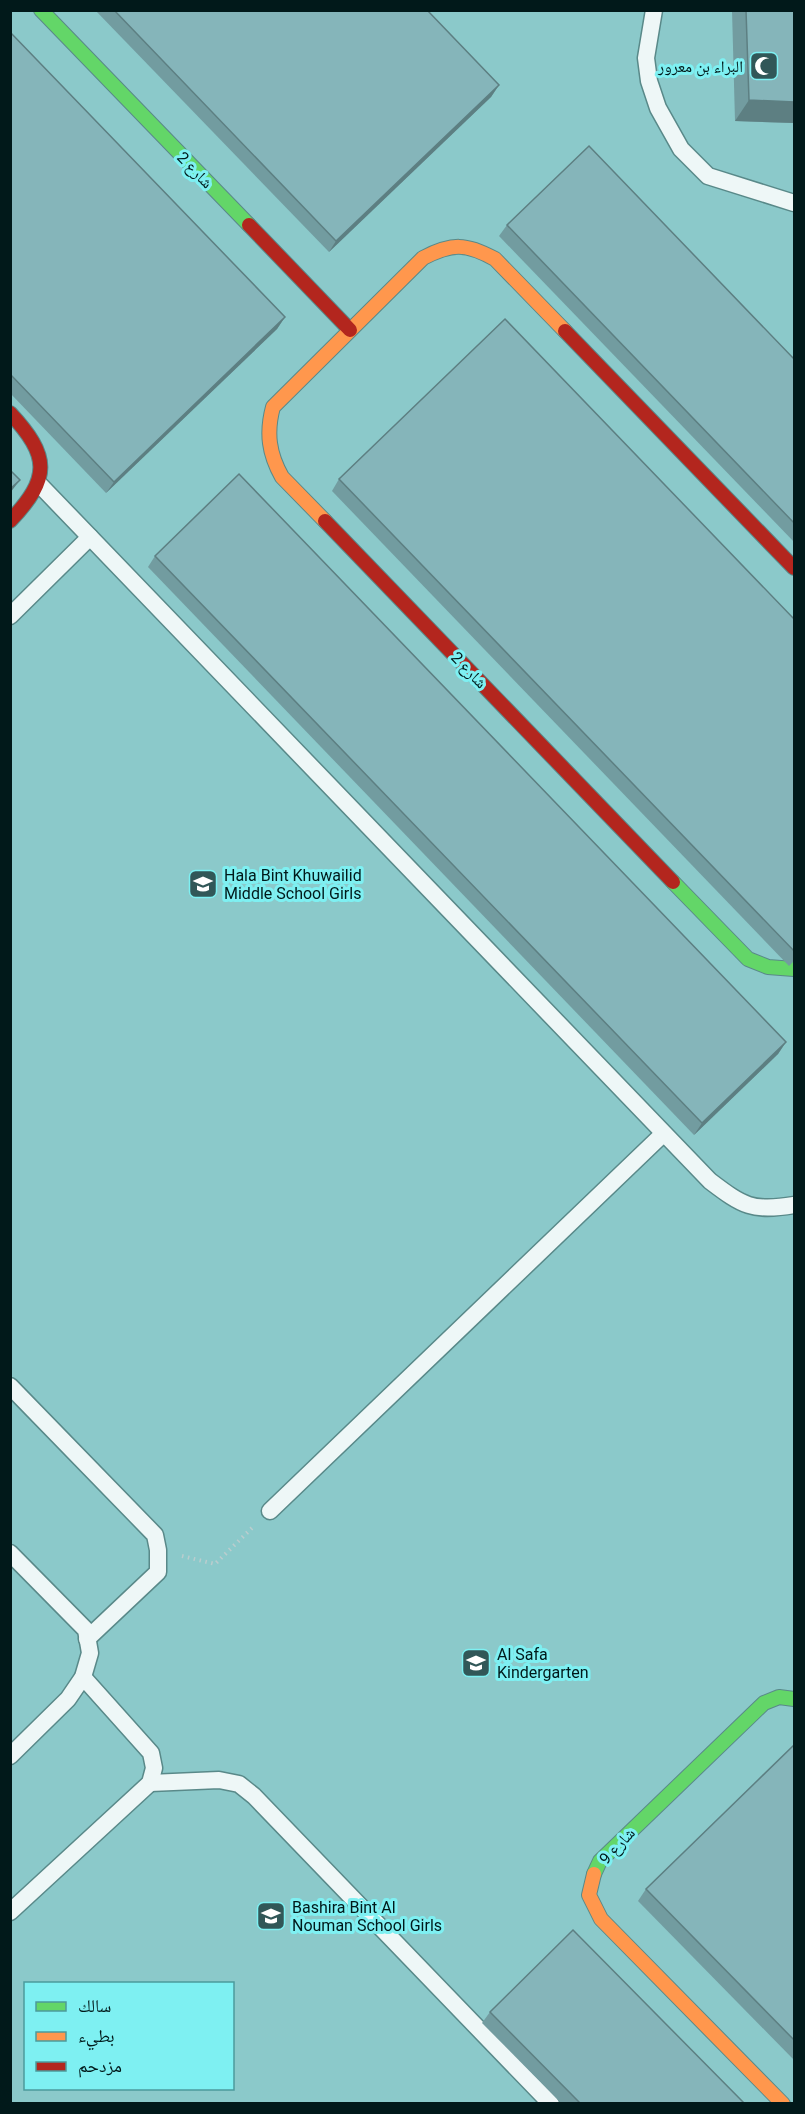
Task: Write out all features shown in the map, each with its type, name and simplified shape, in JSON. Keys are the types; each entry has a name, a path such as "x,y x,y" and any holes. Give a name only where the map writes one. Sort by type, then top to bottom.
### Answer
{"street":[{"name":"شارع 2","path":"40,10 350,330"},
{"name":"شارع 2","path":"795,568 495,259 478,249 456,245 444,247 423,258 273,407 269,422 269,447 282,477 748,959 768,967 795,969"},
{"path":"10,413 37,445 41,464 39,484 32,498 10,521"},
{"name":"شارع 9","path":"783,2103 601,1919 589,1895 591,1880 600,1861 764,1702 776,1697 787,1696 795,1699"}],"lane":[{"path":"654,10 646,58 650,81 658,108 681,149 708,176 795,203"},
{"path":"39,484 710,1181 738,1202 768,1209 795,1205"},
{"path":"10,616 90,537"},
{"path":"270,1511 663,1134"},
{"path":"10,1386 155,1535 158,1572 87,1639"},
{"path":"10,1553 86,1630 90,1653 83,1677 68,1699 10,1756"},
{"path":"10,1912 150,1783 154,1768 151,1753 83,1677"},
{"path":"150,1783 219,1780 239,1784 254,1796 551,2103"}],"path":[{"path":"158,1550 215,1564 270,1511"}],"building":[{"path":"114,10 427,10 499,85 336,241"},
{"name":"البراء بن معرور","path":"746,10 795,10 795,102 749,100"},
{"path":"10,32 285,317 114,482 10,374"},
{"path":"589,146 795,360 795,524 507,225"},
{"path":"505,319 795,620 795,952 339,479"},
{"path":"10,470 20,480 10,489"},
{"path":"239,474 786,1042 702,1123 155,556"},
{"path":"795,1744 795,2041 646,1889"},
{"path":"573,1930 744,2103 580,2103 490,2012"}],"traffic: fast":[{"path":"41,10 249,225"},
{"path":"673,882 748,959 768,967 794,969"},
{"path":"594,1874 600,1861 764,1703 779,1697 794,1699"}],"traffic: slow":[{"path":"325,521 282,477 270,443 273,407 423,258 442,250 459,247 476,250 495,259 565,331"},
{"path":"594,1874 589,1895 601,1919 783,2104"}],"traffic: jam":[{"path":"249,225 350,330"},
{"path":"565,331 794,568"},
{"path":"10,413 33,442 40,467 39,479 33,492 10,521"},
{"path":"325,521 673,882"}],"place":[{"name":"البراء بن معرور","path":"764,66"},
{"name":"Hala Bint Khuwailid Middle School Girls","path":"203,884"},
{"name":"Al Safa Kindergarten","path":"476,1663"},
{"name":"Bashira Bint Al Nouman School Girls","path":"271,1916"}]}
